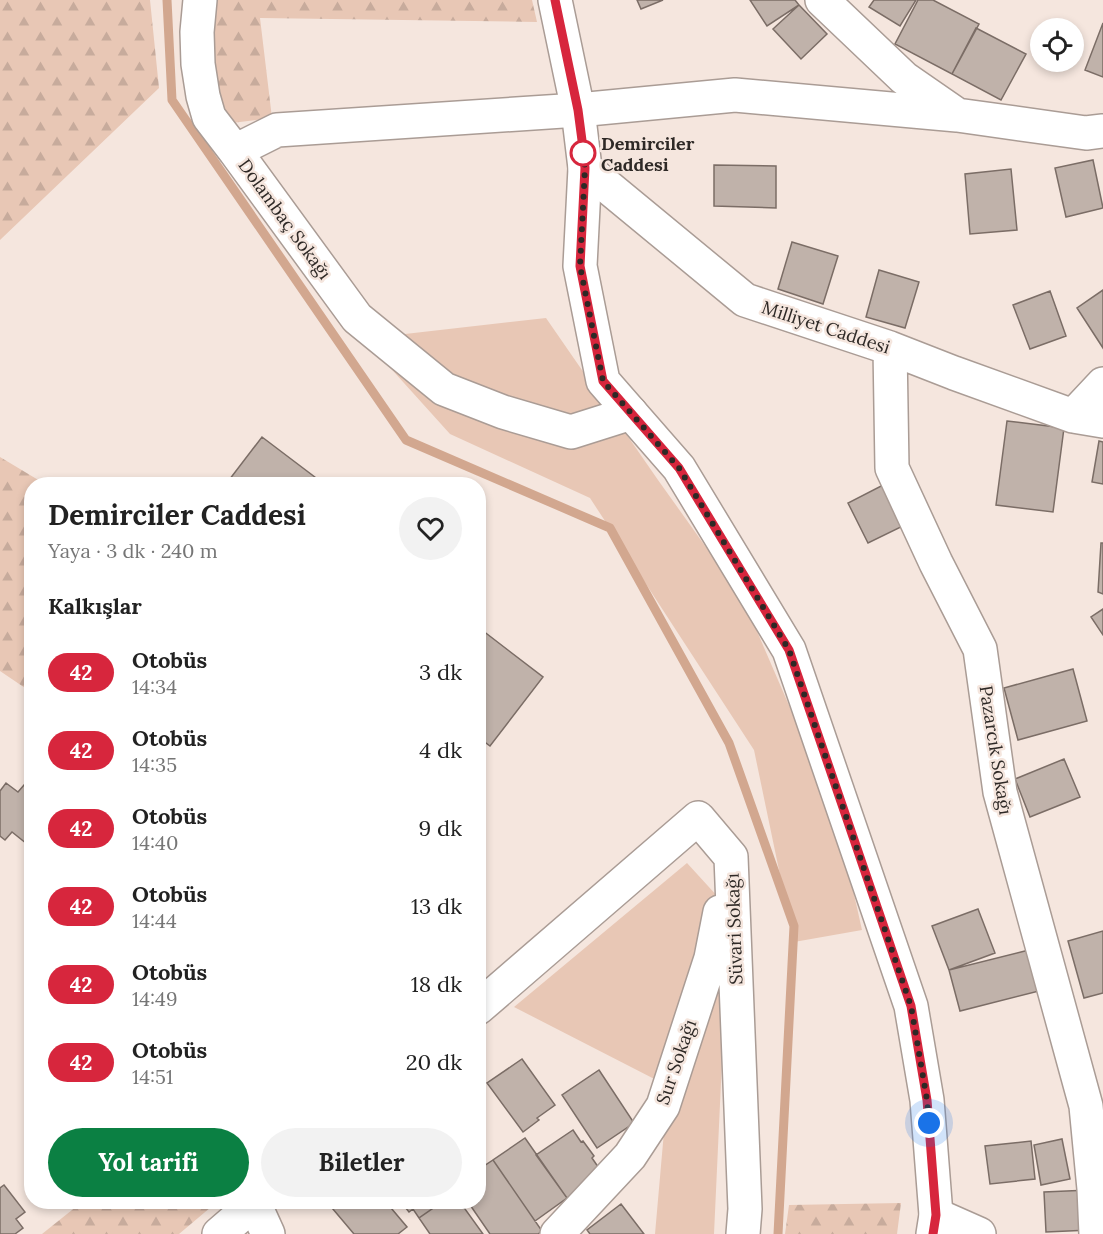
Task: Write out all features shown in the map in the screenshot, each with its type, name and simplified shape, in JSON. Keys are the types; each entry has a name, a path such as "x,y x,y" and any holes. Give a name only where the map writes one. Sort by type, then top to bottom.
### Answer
{"street":[{"path":"200,0 197,32 198,64 203,96 209,117 235,152"},
{"path":"555,0 578,110 585,168 580,266 603,381 679,468 789,650 911,1006 927,1100 934,1225 979,1234"},
{"path":"822,0 904,78 957,115"},
{"path":"578,110 735,95 957,115 1086,133 1103,131"},
{"name":"Dolambaç Sokağı","path":"578,110 277,130 235,152 357,318 444,389 503,412 571,432 631,413"},
{"name":"Milliyet Caddesi","path":"585,168 745,300 890,348 954,373 1088,419"},
{"name":"Pazarcık Sokağı","path":"890,348 892,468 936,563 980,649 1000,792 1086,1106 1096,1234"},
{"path":"1088,419 1103,384"},
{"name":"Süvari Sokağı","path":"486,1001 698,818 731,857 745,1209 743,1234"},
{"name":"Sur Sokağı","path":"557,1234 630,1156 663,1106 711,958 731,857"},
{"path":"219,1234 247,1209"},
{"path":"258,1209 268,1234"}],"green space":[{"path":"0,0 150,0 159,88 0,240"},
{"path":"191,0 532,0 537,22 260,18 272,118 216,125"},
{"path":"546,318 743,599 836,814 862,930 794,942 754,750 590,498 450,434 376,352 405,334"},
{"path":"0,457 33,477 24,477 24,687 0,671"},
{"path":"687,863 729,909 714,1234 655,1234 668,1086 514,1007"},
{"path":"901,1203 897,1234 785,1234 789,1205"},
{"path":"73,1209 209,1209 179,1234 42,1234"}],"building":[{"path":"637,0 663,0 641,9"},
{"path":"750,0 795,0 799,5 767,26"},
{"path":"874,0 916,0 900,26 869,7"},
{"path":"918,0 933,0 979,24 952,74 895,44"},
{"path":"799,5 827,34 801,59 773,29"},
{"path":"1103,23 1103,77 1085,70"},
{"path":"976,28 1026,54 1001,100 952,74"},
{"path":"1093,160 1103,208 1066,217 1055,168"},
{"path":"714,165 776,166 776,208 714,206"},
{"path":"1011,169 1017,230 970,234 965,174"},
{"path":"792,242 838,256 823,304 778,289"},
{"path":"879,270 919,282 905,328 866,317"},
{"path":"1103,290 1103,348 1077,308"},
{"path":"1050,291 1066,336 1030,349 1013,305"},
{"path":"1007,421 1064,428 1053,512 996,505"},
{"path":"262,437 315,477 231,477"},
{"path":"1099,441 1103,442 1103,484 1092,482"},
{"path":"885,484 905,525 868,543 848,503"},
{"path":"1101,543 1103,543 1103,594 1098,592"},
{"path":"1103,609 1103,635 1091,617"},
{"path":"486,633 543,677 490,746 486,743"},
{"path":"1073,669 1087,721 1018,740 1004,688"},
{"path":"1064,759 1080,797 1030,817 1015,779"},
{"path":"6,783 18,792 24,785 24,842 12,832 5,840 0,836 0,791"},
{"path":"978,909 995,953 949,970 932,926"},
{"path":"1103,931 1103,993 1084,998 1068,941"},
{"path":"1033,949 1043,990 960,1011 949,970"},
{"path":"522,1059 555,1105 523,1132 487,1083"},
{"path":"599,1070 634,1123 597,1148 562,1095"},
{"path":"573,1130 594,1156 592,1158 603,1174 567,1198 536,1155"},
{"path":"525,1138 567,1198 535,1221 493,1160"},
{"path":"1062,1139 1070,1179 1041,1185 1034,1145"},
{"path":"1031,1141 1035,1179 990,1184 985,1146"},
{"path":"493,1160 542,1231 538,1234 490,1234 473,1209 486,1209 486,1165"},
{"path":"4,1185 25,1212 16,1219 23,1228 15,1234 0,1234 0,1188"},
{"path":"1089,1190 1090,1230 1046,1232 1044,1192"},
{"path":"621,1204 644,1234 590,1234 587,1230"},
{"path":"333,1209 392,1209 407,1227 398,1234 354,1234"},
{"path":"413,1209 432,1209 419,1218"},
{"path":"432,1209 465,1209 483,1234 430,1234 419,1218"}],"waterway":[{"path":"167,0 172,100 406,440 610,528 729,743 794,926 778,1234"}],"bus line":[{"name":"42","path":"555,0 578,110 583,148 585,168 580,266 603,381 679,468 789,650 911,1006 927,1100 936,1215 933,1234"}],"place":[{"name":"Demirciler Caddesi","path":"583,153"}],"route":[{"path":"583,153 583,148 585,168 580,266 603,381 679,468 789,650 911,1006 929,1123"}]}
